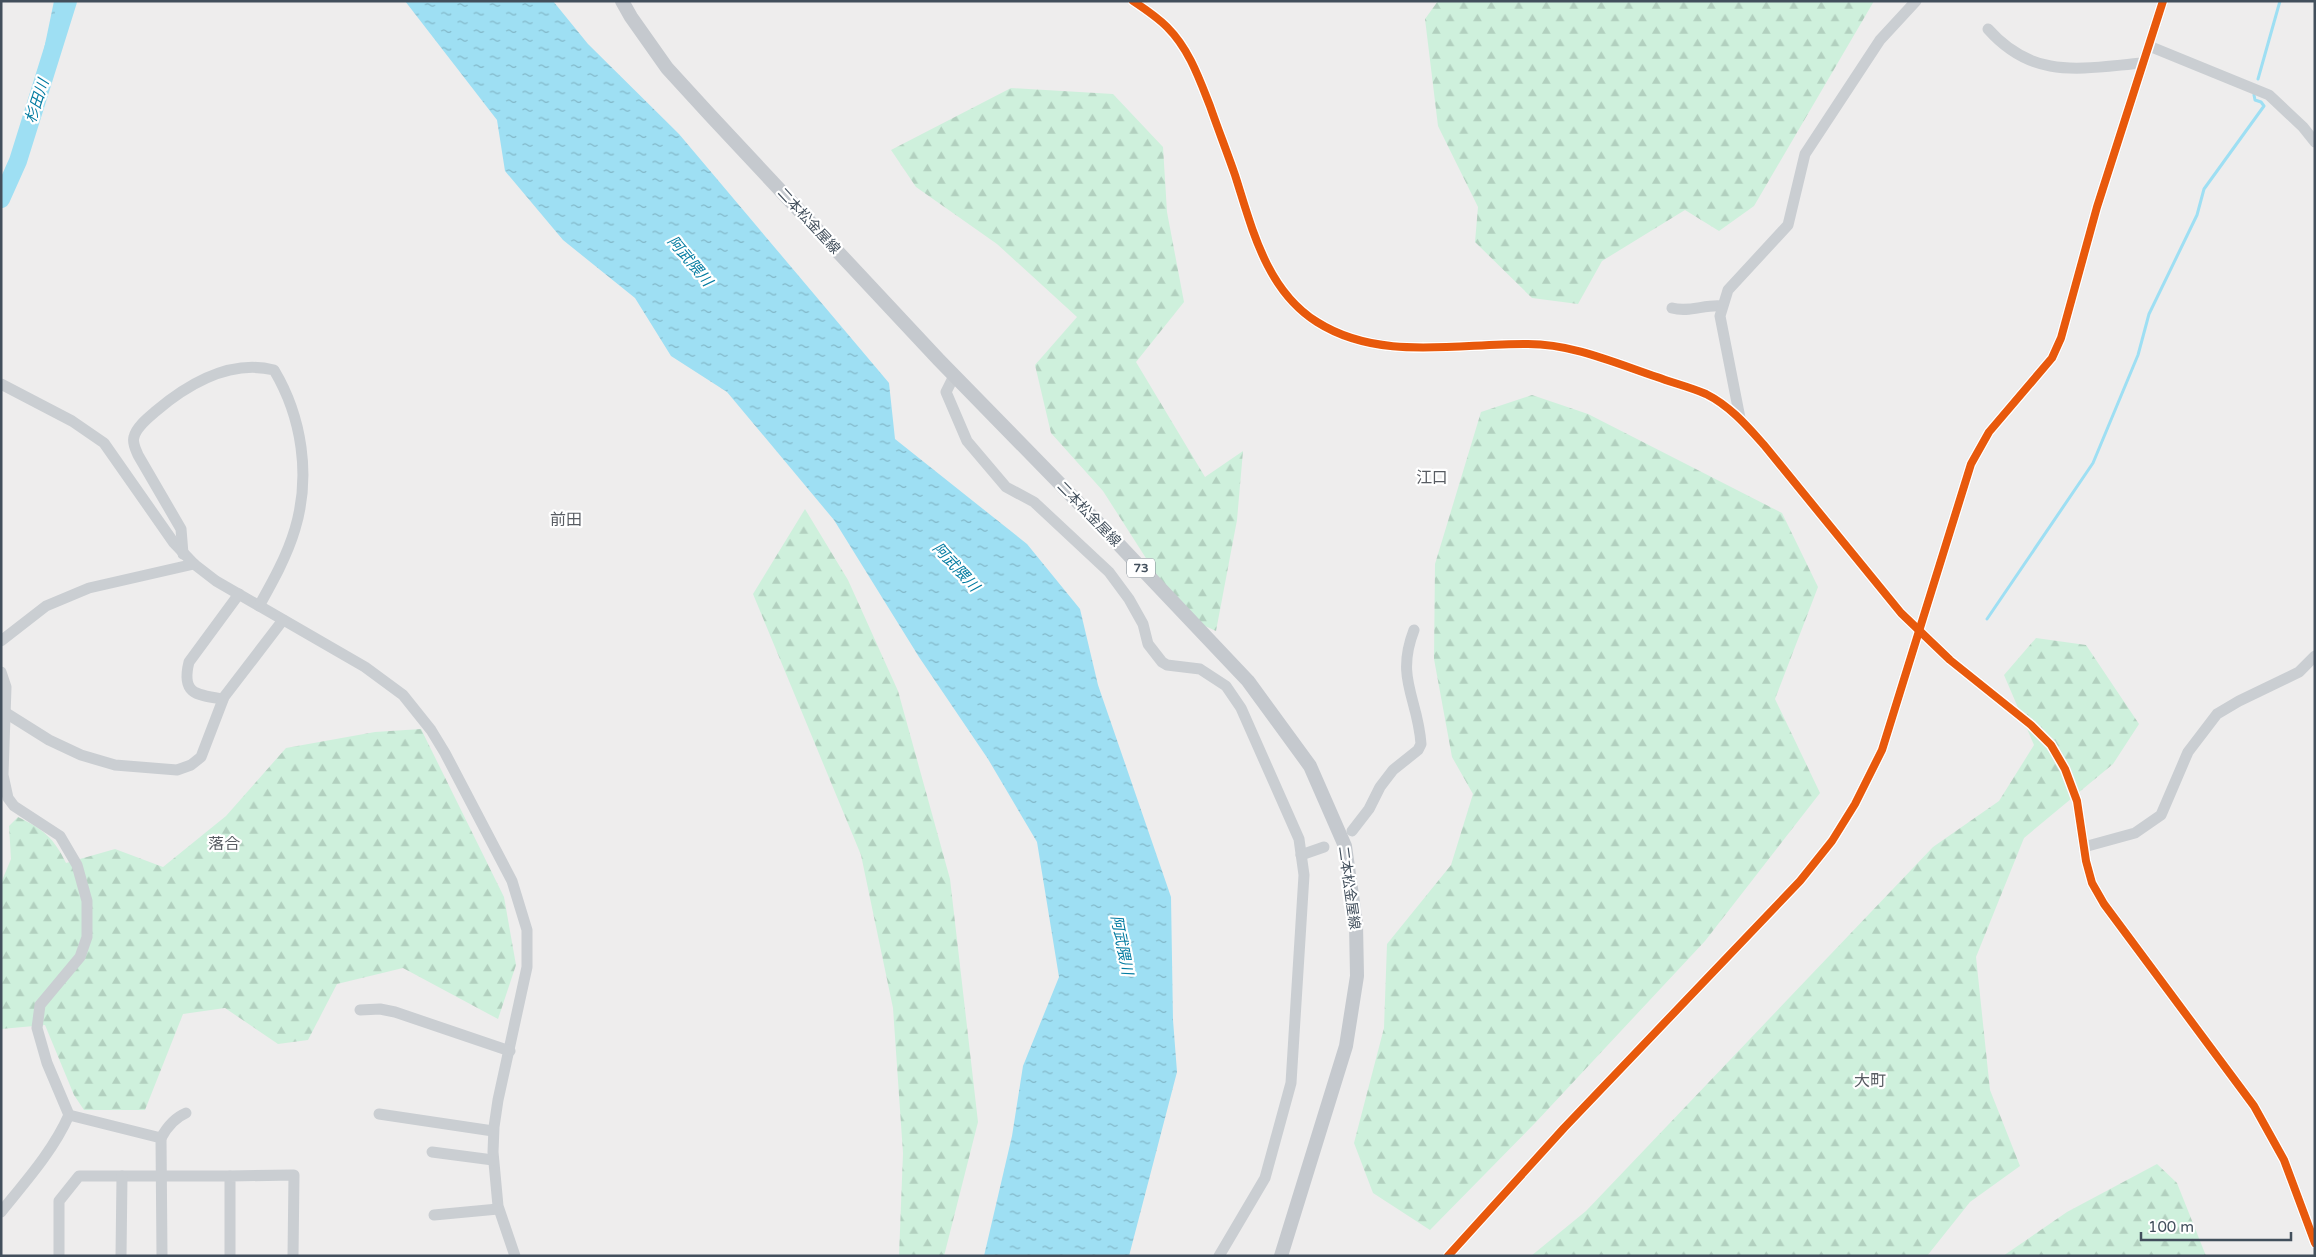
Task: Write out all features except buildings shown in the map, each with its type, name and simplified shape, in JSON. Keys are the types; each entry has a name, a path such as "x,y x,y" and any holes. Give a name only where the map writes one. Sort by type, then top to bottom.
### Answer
{"main road":[{"name":"二本松金屋線","path":"622,1 667,68 954,376 1106,531 1248,681 1310,766 1344,846 1356,924 1357,976 1346,1046 1281,1256"}],"street":[{"path":"1133,1 1168,28 1194,66 1235,177 1241,200 1269,268 1279,286 1296,306 1316,322 1351,339 1388,347 1528,344 1569,348 1594,354 1706,394 1740,418 1901,613 1918,631 1950,660 2031,724 2051,745 2065,769 2077,801 2092,883 2104,904 2254,1106 2272,1134 2284,1160 2315,1243"},
{"path":"1740,418 1720,316 1728,290 1788,226 1805,154 1880,40 1916,1"},
{"path":"1448,1256 1564,1128 1800,881 1832,842 1855,804 1882,750 1971,464 1989,432 2052,358 2061,338 2097,207 2164,1"},
{"path":"1988,29 2009,50 2064,70 2143,63"},
{"path":"2149,46 2269,95 2303,127 2315,142"},
{"path":"1672,308 1680,310 1712,305 1722,306"},
{"path":"184,554 181,530 138,455 134,444 134,436 146,420 178,392 216,374 247,367 261,367 274,370 294,412 300,436 301,507 295,531 283,562 259,606"},
{"path":"954,376 946,392 967,441 984,463 1006,487 1034,502 1110,572 1134,607 1143,624 1148,644 1162,662 1167,665 1200,669 1226,686 1234,696 1294,823 1299,839 1304,875 1290,1083 1264,1178 1219,1256"},
{"path":"1,384 72,421 104,443 184,554 194,564 239,594 365,667 404,695 431,730 445,753 512,881 527,930 528,948 525,984 493,1131 493,1160 498,1208 515,1256"},
{"path":"1,641 46,606 90,588 194,564"},
{"path":"223,699 193,692 187,687 186,676 190,662 239,594"},
{"path":"6,713 49,740 81,755 115,765 177,770 191,765 200,757 223,699 284,620"},
{"path":"1352,831 1368,809 1380,786 1393,770 1418,750 1420,744 1405,670 1407,648 1414,630"},
{"path":"2084,847 2135,833 2161,815 2188,752 2217,714 2239,701 2299,672 2315,656"},
{"path":"1,672 6,687 3,775 8,798 14,806 60,836 77,865 87,901 87,937 80,957 40,1005 37,1028 47,1063 69,1115 62,1130 38,1165 1,1212"},
{"path":"1301,855 1324,847"},
{"path":"360,1010 380,1009 395,1012 510,1051"},
{"path":"162,1256 161,1138 168,1127 179,1116 186,1113"},
{"path":"379,1114 493,1131"},
{"path":"69,1115 161,1138"},
{"path":"432,1152 493,1160"},
{"path":"59,1256 60,1201 79,1176 294,1175 293,1256"},
{"path":"121,1256 122,1176"},
{"path":"230,1176 230,1256"},
{"path":"434,1214 498,1208"}],"green space":[{"path":"1438,1 1874,1 1754,206 1719,231 1685,210 1602,261 1578,304 1532,298 1475,242 1478,207 1438,126 1425,19"},
{"path":"1011,88 1113,94 1163,147 1167,212 1184,302 1136,362 1205,477 1243,451 1237,520 1216,631 1183,616 1103,491 1051,433 1035,365 1077,317 997,244 916,187 891,150"},
{"path":"1532,395 1588,414 1782,513 1818,587 1775,699 1820,793 1705,941 1536,1122 1430,1230 1373,1193 1354,1143 1384,1028 1387,944 1451,865 1473,794 1452,757 1434,659 1435,564 1481,412"},
{"path":"805,509 848,580 898,691 950,879 978,1122 944,1256 899,1256 903,1153 893,1008 861,855 753,594"},
{"path":"2036,638 2086,645 2139,724 2113,764 2024,838 1976,957 1990,1090 2020,1166 1970,1202 1927,1256 1531,1256 1586,1211 1933,847 1999,801 2034,745 2004,675"},
{"path":"421,729 504,897 516,965 498,1019 403,968 337,984 308,1040 278,1044 225,1008 183,1014 145,1110 84,1110 74,1095 45,1025 1,1029 1,883 11,859 9,826 18,817 47,835 57,847 66,863 115,849 163,867 226,816 286,748 375,732"},
{"path":"2157,1164 2177,1183 2206,1256 2003,1256 2067,1212"}],"water":[{"path":"54,1 65,1 27,131"},
{"name":"阿武隈川","path":"405,1 553,1 588,44 679,134 889,383 895,439 1027,544 1080,609 1098,685 1171,897 1173,1020 1177,1072 1129,1256 984,1256 1012,1136 1023,1066 1059,977 1037,842 988,759 919,657 834,520 727,392 671,356 635,298 563,240 505,171 497,120"}],"waterway":[{"name":"杉田川","path":"1,199 18,161 68,1"},
{"path":"2258,79 2280,1"},
{"path":"1987,619 2093,463 2138,355 2149,314 2197,215 2204,189 2264,106 2261,102 2255,100 2254,95"}],"cycle path":[{"path":"1133,1 1167,27 1187,54 1210,106 1263,256 1285,293 1300,309 1317,322 1341,334 1367,342 1393,346 1420,348 1528,344 1561,347 1610,360 1694,389 1715,399 1738,417 1764,445 1901,613 1950,660 2031,725 2051,745 2065,769 2077,801 2086,861 2092,883 2104,904 2254,1106 2284,1160 2315,1243"},
{"path":"1448,1256 1564,1128 1800,881 1832,841 1855,804 1882,750 1971,464 1989,432 2052,358 2061,338 2097,207 2163,1"}],"district":[{"name":"江口","path":"1432,478"},
{"name":"前田","path":"566,520"},
{"name":"落合","path":"224,844"},
{"name":"大町","path":"1870,1081"}]}
